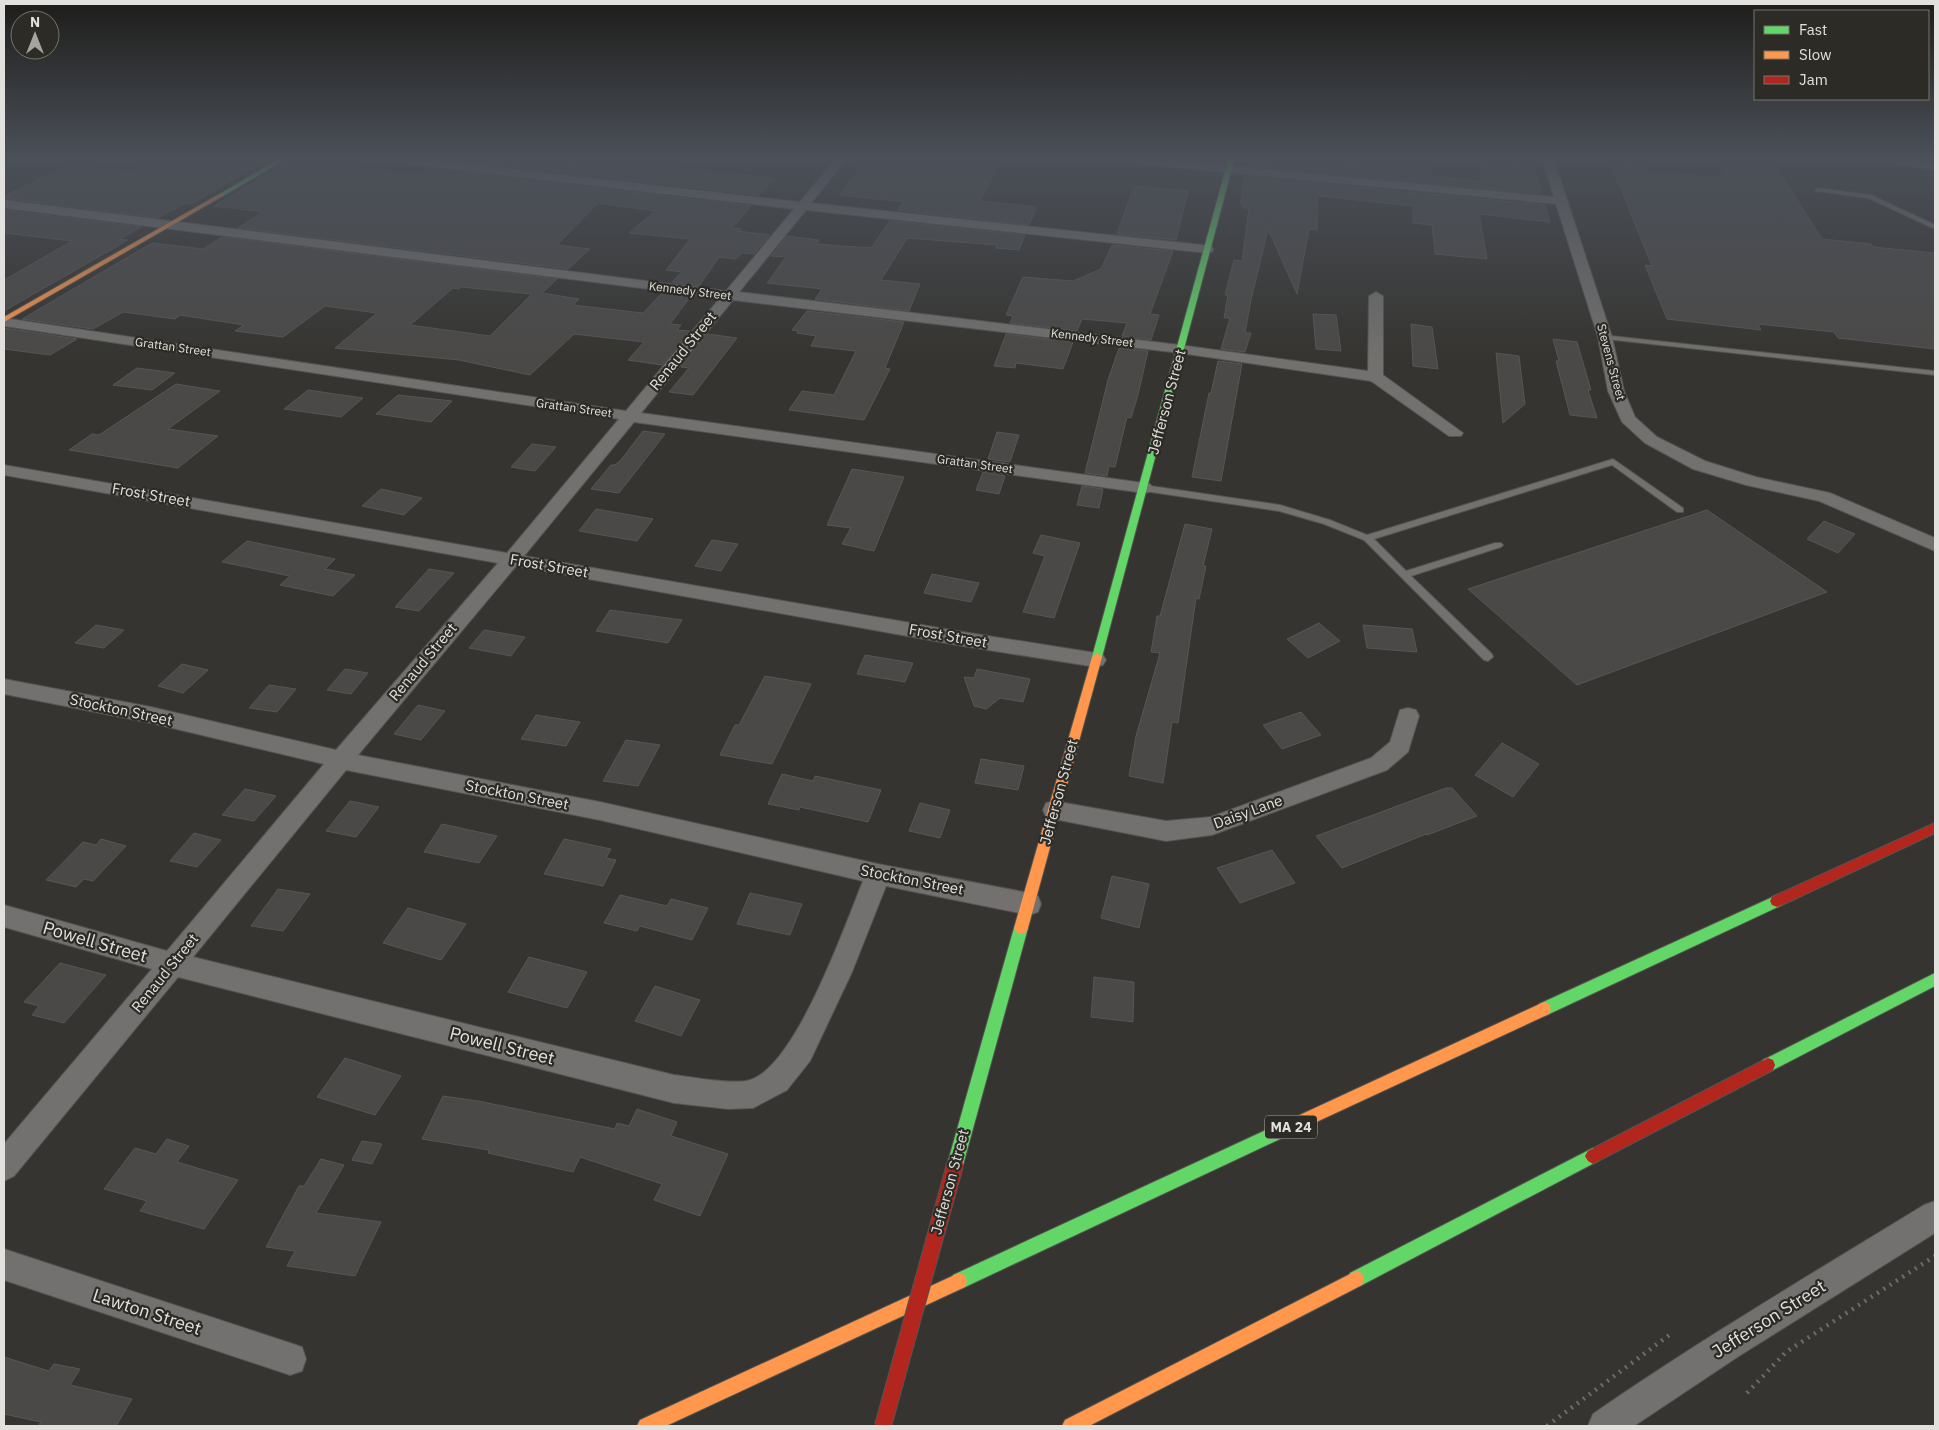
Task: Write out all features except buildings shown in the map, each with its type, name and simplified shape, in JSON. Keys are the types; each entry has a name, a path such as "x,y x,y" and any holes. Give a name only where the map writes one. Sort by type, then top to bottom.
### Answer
{"main road":[{"name":"Jefferson Street","path":"883,1426 1003,989 1029,904 1144,488 1214,224"},
{"path":"4,321 172,225"},
{"name":"MA 24","path":"646,1426 1935,828"},
{"path":"1071,1426 1935,979"}],"street":[{"name":"Kennedy Street","path":"162,224 462,263 1180,349 1375,377"},
{"name":"Renaud Street","path":"4,1166 788,224"},
{"path":"976,224 1207,249"},
{"name":"Stevens Street","path":"1568,224 1606,336 1616,391 1628,419 1651,440 1699,465 1752,481 1824,497 1935,544"},
{"path":"1376,296 1375,377 1456,433"},
{"name":"Grattan Street","path":"4,321 630,416 1144,488"},
{"name":"Frost Street","path":"4,470 963,639 1096,660"},
{"name":"Stockton Street","path":"4,686 151,716 341,760 600,811 878,874 1029,904"},
{"name":"Daisy Lane","path":"1054,810 1166,831 1212,826 1379,764 1400,746 1408,716"},
{"name":"Powell Street","path":"4,916 173,964 674,1089 728,1095 753,1094 777,1080 800,1052 839,972 878,874"},
{"name":"Jefferson Street","path":"1605,1426 1680,1375 1935,1216"},
{"name":"Lawton Street","path":"4,1264 290,1359"}],"lane":[{"path":"1606,336 1935,373"},
{"path":"1367,538 1613,462 1680,510"},
{"path":"1144,488 1280,508 1327,522 1367,538 1488,657"},
{"path":"1403,575 1498,545"}],"path":[{"path":"1747,1393 1786,1352 1935,1256"},
{"path":"1547,1426 1672,1333"}],"traffic: fast":[{"path":"1097,657 1214,224"},
{"path":"1544,1009 1777,901"},
{"path":"955,1165 1021,928"},
{"path":"1768,1065 1935,979"},
{"path":"959,1281 1294,1125"},
{"path":"1356,1279 1593,1156"}],"traffic: slow":[{"path":"4,320 171,224"},
{"path":"1021,928 1097,657"},
{"path":"1294,1125 1544,1009"},
{"path":"1071,1426 1356,1279"},
{"path":"646,1426 959,1281"}],"traffic: jam":[{"path":"1777,901 1935,828"},
{"path":"1593,1156 1768,1065"},
{"path":"883,1426 955,1165"}]}
